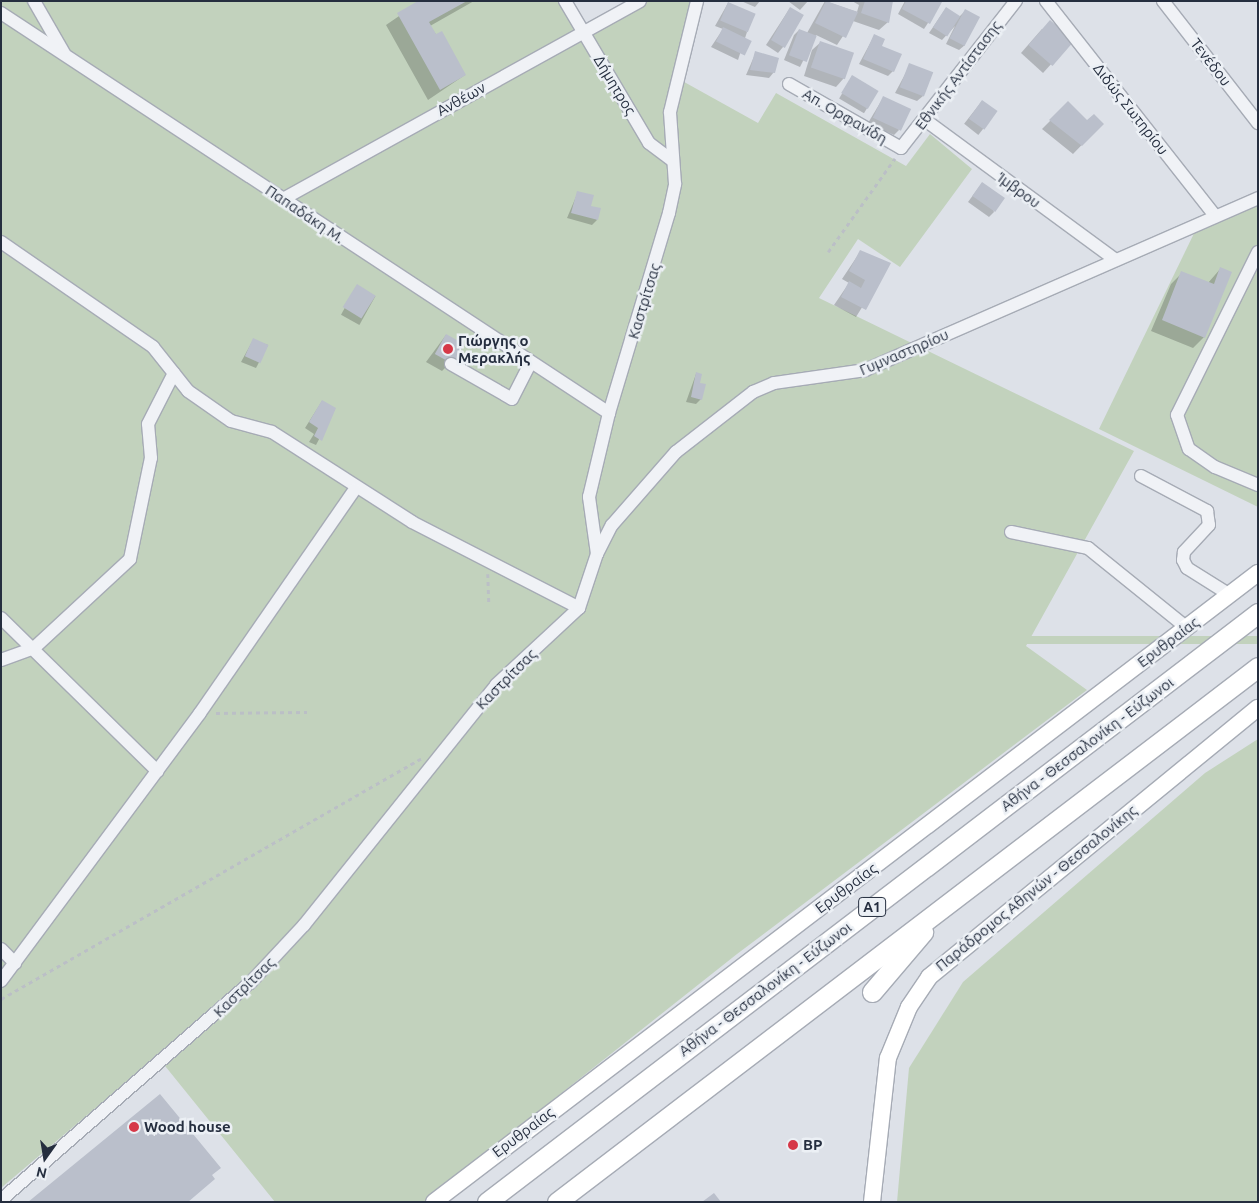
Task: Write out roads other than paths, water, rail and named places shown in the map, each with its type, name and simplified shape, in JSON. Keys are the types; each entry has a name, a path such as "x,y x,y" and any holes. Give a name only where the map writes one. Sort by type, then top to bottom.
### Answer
{"highway":[{"name":"Αθήνα - Θεσσαλονίκη - Εύζωνοι","path":"487,1202 1258,613"},
{"path":"557,1202 1258,667"},
{"path":"872,992 948,903"}],"main road":[{"name":"Ερυθραίας","path":"434,1202 1258,574"},
{"name":"Παράδρομος Αθηνών - Θεσσαλονίκης","path":"872,1202 888,1058 909,1007 929,977 1258,708"}],"street":[{"path":"34,1 66,56"},
{"name":"Δήμητρος","path":"565,1 649,143 673,161"},
{"name":"Ανθέων","path":"283,199 582,30 640,1"},
{"name":"Καστρίτσας","path":"1,1200 251,982 384,829 445,745 496,686 579,608 597,554 589,497 609,413 669,213 673,161 670,112 697,1"},
{"name":"Εθνικής Αντίστασης","path":"901,148 925,120 1016,1"},
{"name":"Διδώς Σωτηρίου","path":"1046,1 1215,216"},
{"name":"Τενέδου","path":"1163,1 1258,124"},
{"name":"Παπαδάκη Μ.","path":"1,13 530,364 609,413"},
{"name":"Απ. Ορφανίδη","path":"789,84 901,148"},
{"name":"Ίμβρου","path":"925,120 1114,259"},
{"name":"Γυμναστηρίου","path":"597,554 612,525 676,452 753,392 779,382 864,370 1114,259 1258,198"},
{"path":"1,242 153,347 188,391 231,421 272,432 356,489 487,561 579,608"},
{"path":"1258,252 1177,415 1189,449 1215,467 1258,484"},
{"path":"451,364 512,399 530,364"},
{"path":"1,660 34,648 130,559 151,458 148,424 174,373"},
{"path":"1141,476 1206,511 1209,525 1184,552 1183,560 1187,568 1230,595"},
{"path":"1,982 200,713 356,489"},
{"path":"1011,532 1088,548 1187,628"},
{"path":"1,618 34,648 157,771"},
{"path":"1,949 14,963"}],"place":[{"name":"Γιώργης ο Μερακλής","path":"448,349"},
{"name":"Wood house","path":"134,1127"},
{"name":"BP","path":"793,1145"}]}
